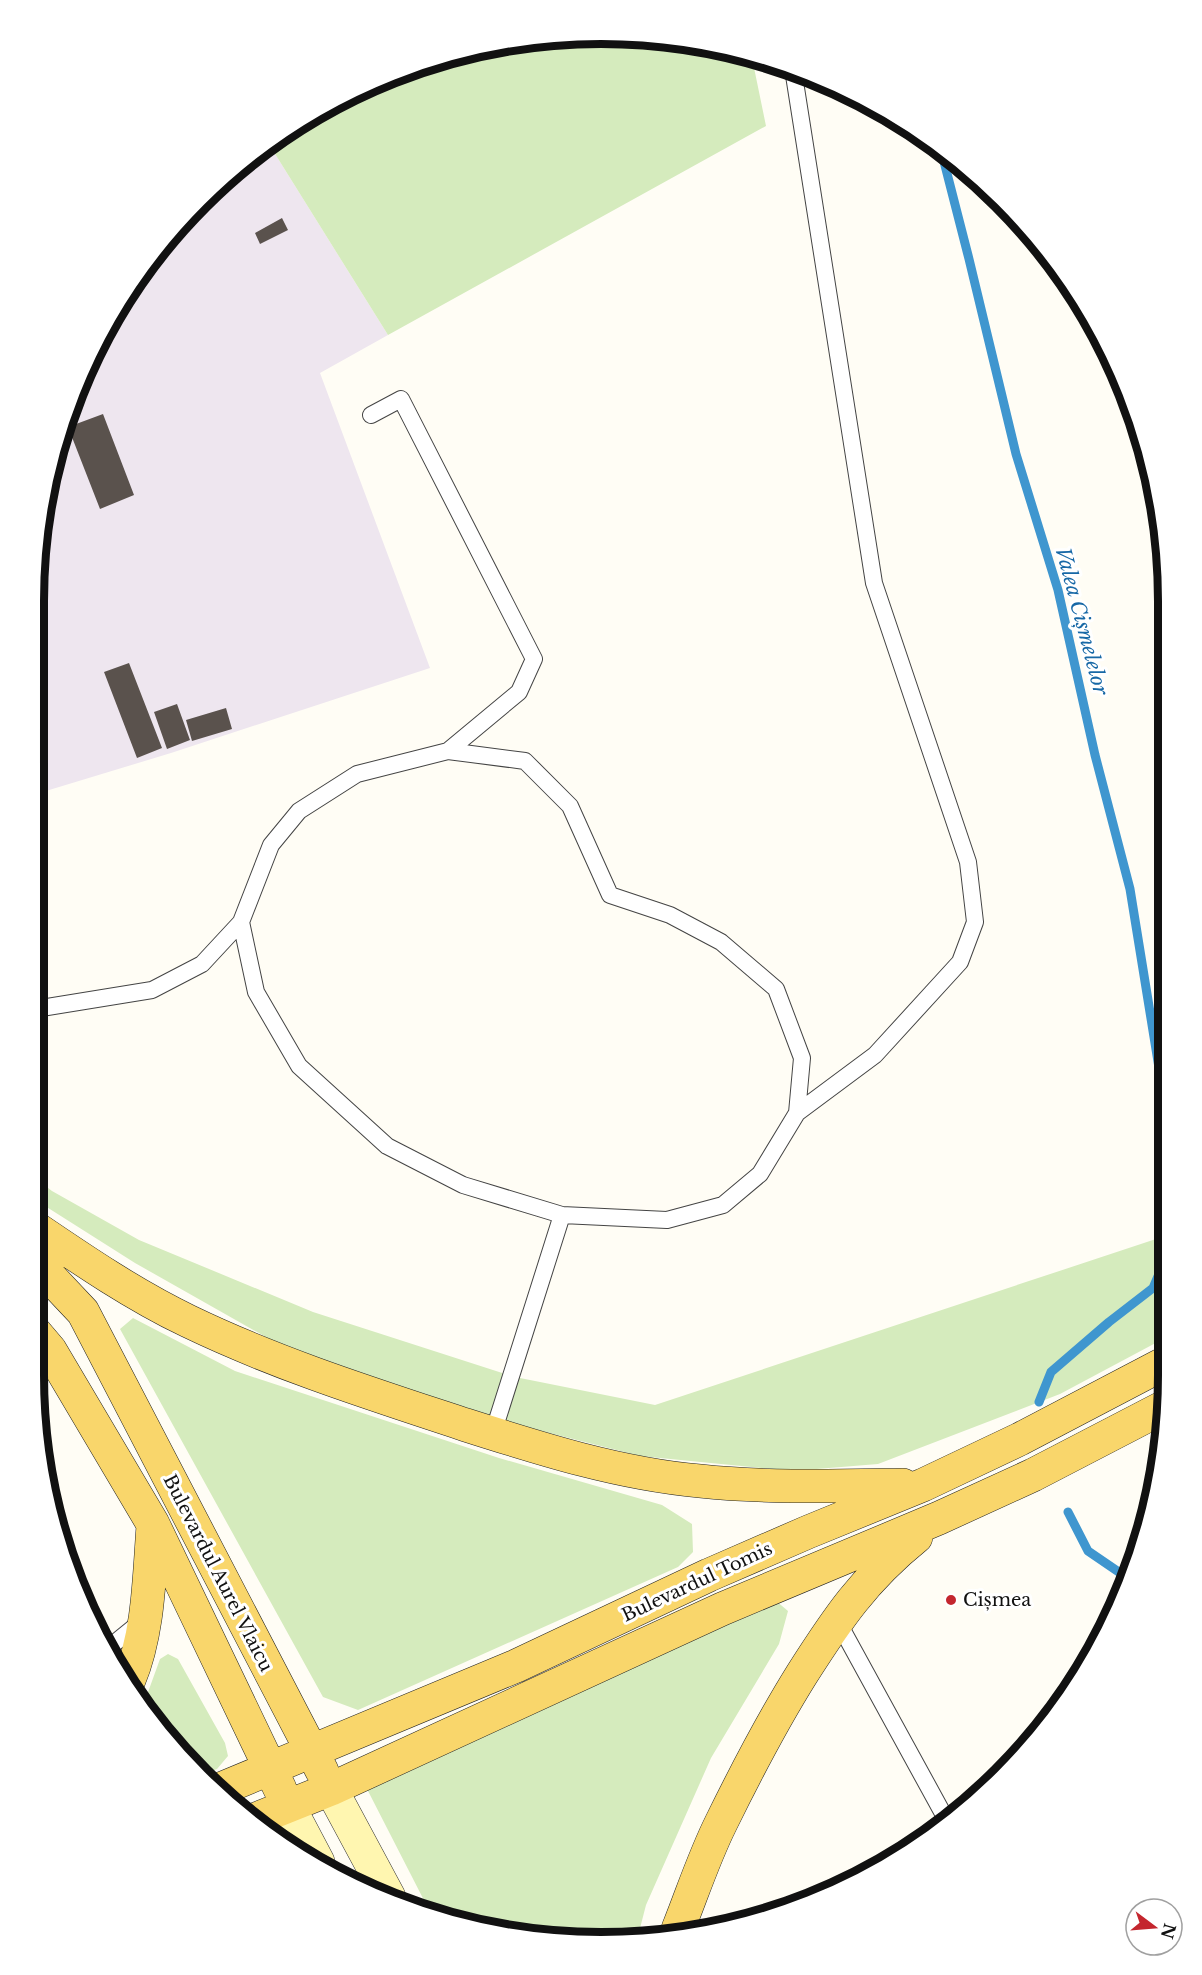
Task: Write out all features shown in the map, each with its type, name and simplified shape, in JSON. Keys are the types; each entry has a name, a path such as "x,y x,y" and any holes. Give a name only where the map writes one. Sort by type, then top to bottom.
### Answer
{"main road":[{"path":"44,1234 104,1275 187,1320 278,1360 398,1403 494,1433 626,1469 698,1481 768,1486 923,1485"},
{"name":"Bulevardul Aurel Vlaicu","path":"44,1271 83,1312 311,1752 384,1887"},
{"name":"Bulevardul Aurel Vlaicu","path":"44,1343 153,1524 270,1769 312,1851"},
{"name":"Bulevardul Tomis","path":"226,1787 516,1665 698,1580 923,1485 1020,1439 1158,1366"},
{"name":"Bulevardul Tomis","path":"263,1817 331,1789 722,1609 939,1518 1033,1474 1157,1411"},
{"path":"679,1926 720,1825 776,1716 837,1620 861,1588 894,1555 939,1518"},
{"path":"131,1675 146,1617 153,1524"}],"lane":[{"path":"241,922 256,992 299,1066 387,1146 463,1185 562,1215 667,1220 723,1205 760,1174 796,1113 875,1055 960,962 975,922 968,862 874,583 795,79"},
{"path":"370,415 401,399 534,659 519,692 448,751"},
{"path":"44,1008 152,990 202,964 241,922 270,845 299,811 357,774 448,751 525,760 570,806 610,895 670,915 721,942 776,989 802,1058 796,1113"},
{"path":"494,1433 562,1215"},
{"path":"113,1644 146,1617"},
{"path":"837,1620 943,1814"}],"shaded area":[{"path":"273,151 388,335 320,373 430,668 171,753 44,792 45,565 54,492 62,457 86,388 101,354 137,291 182,233 207,207 233,182"}],"green space":[{"path":"601,44 637,45 710,54 753,65 766,126 388,335 273,151 291,137 354,101 422,73 457,62 528,48"},
{"path":"44,1185 139,1240 313,1312 515,1377 655,1405 1158,1238 1158,1342 1060,1394 878,1464 792,1471 640,1456 498,1420 296,1354 135,1263 44,1205"},
{"path":"133,1318 235,1371 499,1458 662,1505 692,1524 693,1552 678,1567 358,1710 323,1697 120,1329"},
{"path":"775,1600 788,1611 779,1644 711,1758 646,1905 640,1930 601,1932 528,1927 457,1913 425,1903 367,1789"},
{"path":"168,1654 178,1659 225,1743 228,1756 217,1769 211,1772 207,1768 182,1742 146,1696 160,1659"}],"building":[{"path":"282,218 288,230 260,244 255,233"},
{"path":"103,414 134,495 100,509 70,432 72,426"},
{"path":"129,663 162,748 137,758 104,672"},
{"path":"177,704 190,740 167,749 154,712"},
{"path":"226,708 232,729 192,741 186,720"}],"waterway":[{"name":"Valea Cișmelelor","path":"944,162 1016,454 1058,590 1095,755 1130,889 1158,1062"},
{"name":"Valea Cișmelelor","path":"1039,1402 1051,1372 1153,1288 1158,1276"},
{"name":"Valea Cișmelelor","path":"1068,1512 1088,1551 1121,1574"}],"place":[{"name":"Cișmea","path":"951,1600"}]}
